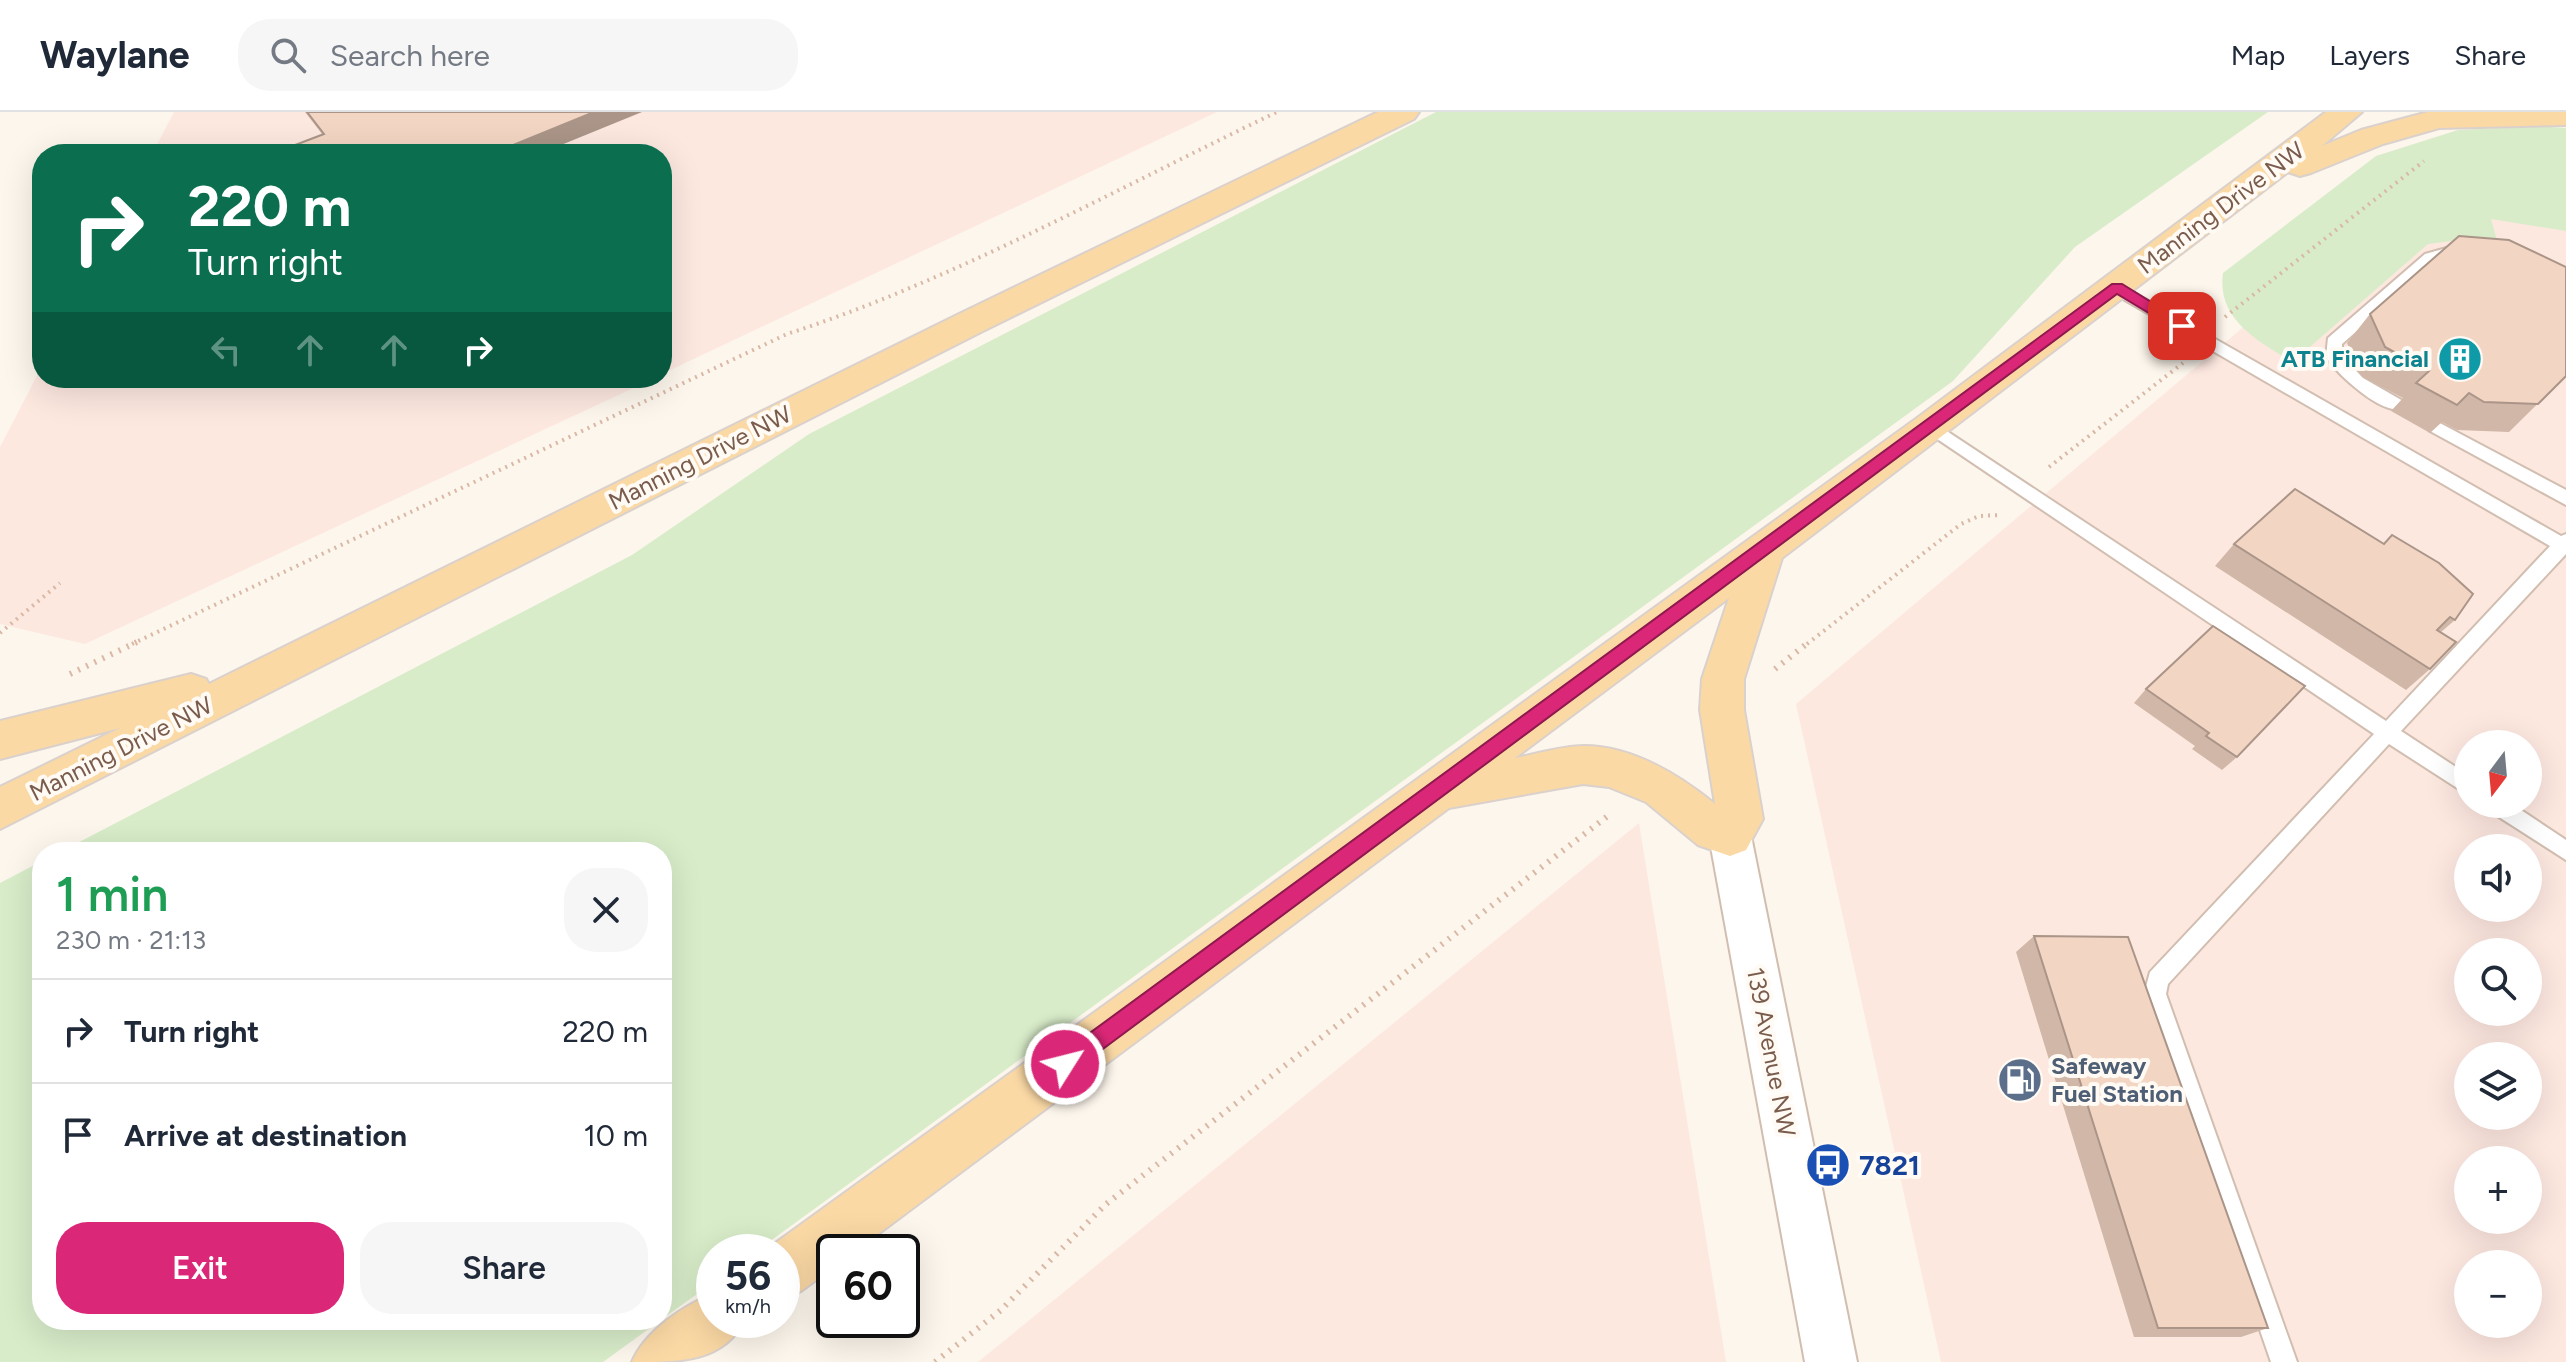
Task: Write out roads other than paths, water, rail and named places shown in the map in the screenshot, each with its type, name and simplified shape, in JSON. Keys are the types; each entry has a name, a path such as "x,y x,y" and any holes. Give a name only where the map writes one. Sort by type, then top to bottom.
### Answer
{"main road":[{"name":"Manning Drive NW","path":"0,809 970,323 1403,112"},
{"name":"Manning Drive NW","path":"800,1259 1930,428 2346,112"},
{"path":"2249,186 2372,137 2438,119 2566,116"},
{"path":"1436,791 1583,765 1611,768 1662,788 1714,831 1730,836 1740,819 1722,710 1723,679 1765,549"},
{"path":"0,740 279,669"},
{"path":"660,1362 696,1335"}],"street":[{"name":"139 Avenue NW","path":"1730,836 1831,1362"}],"lane":[{"path":"2397,405 2345,371 2334,357 2334,342 2430,258 2456,248 2485,252"},
{"path":"2117,288 2565,545 2158,979 2155,994 2284,1362"},
{"path":"2436,427 2566,498"},
{"path":"1930,428 2454,777"},
{"path":"2516,818 2566,851"}],"place":[{"name":"ATB Financial","path":"2460,359"},
{"name":"Safeway Fuel Station","path":"2020,1080"},
{"name":"7821","path":"1828,1165"}]}
